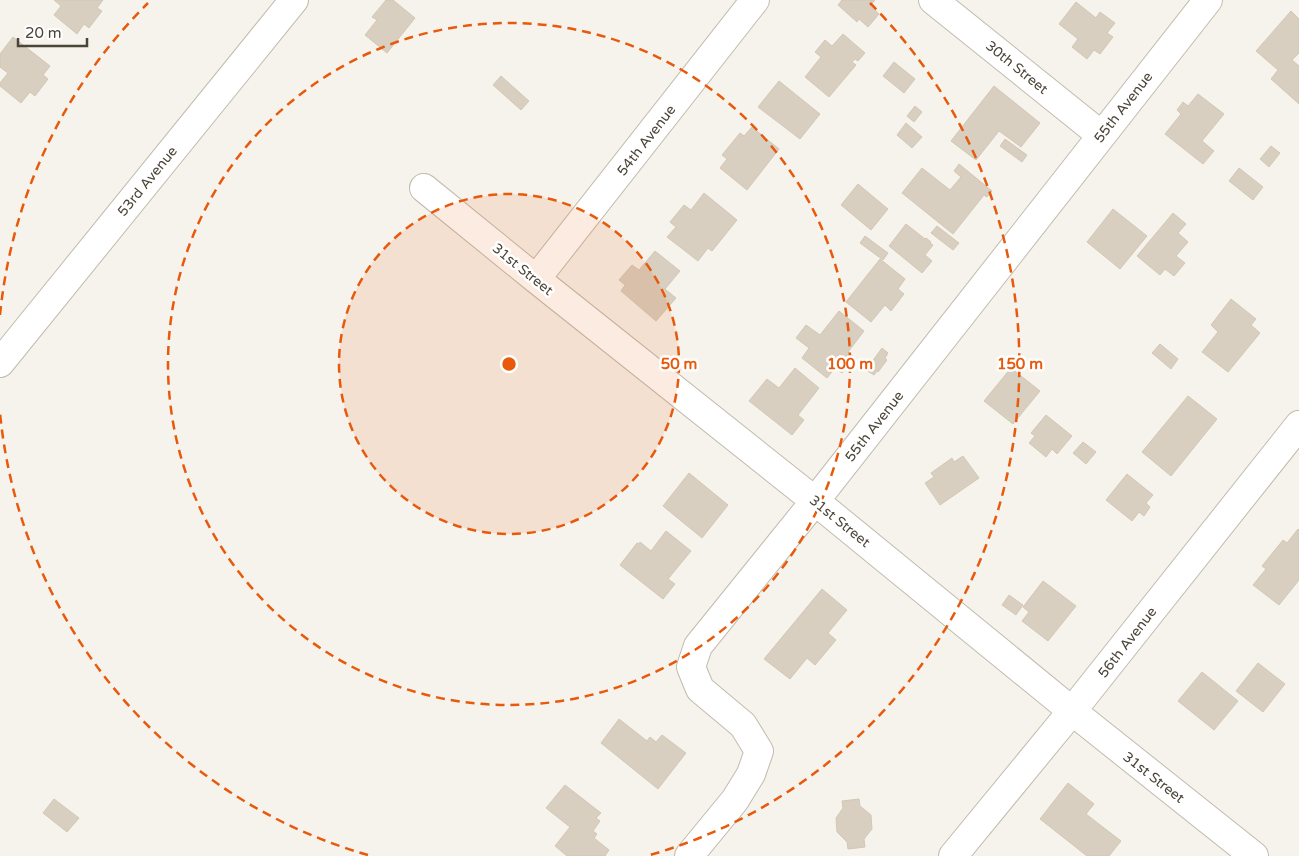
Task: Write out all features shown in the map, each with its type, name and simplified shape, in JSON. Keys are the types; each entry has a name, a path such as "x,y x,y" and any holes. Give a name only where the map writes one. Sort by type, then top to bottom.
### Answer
{"street":[{"name":"53rd Avenue","path":"0,363 294,0"},
{"name":"54th Avenue","path":"536,279 755,0"},
{"name":"30th Street","path":"932,0 1101,135"},
{"name":"55th Avenue","path":"689,856 735,800 751,774 759,751 743,725 700,689 691,667 698,646 815,501 1208,0"},
{"name":"31st Street","path":"424,188 1254,856"},
{"name":"56th Avenue","path":"953,856 1072,711 1299,425"}],"building":[{"path":"54,0 103,0 97,8 102,11 89,28 84,24 77,34 54,15 61,6"},
{"path":"386,0 393,0 415,18 387,53 365,35 377,20 372,17"},
{"path":"842,0 875,0 870,6 879,14 868,27 859,19 857,22 838,5"},
{"path":"1076,2 1096,18 1100,12 1115,23 1107,33 1113,37 1100,54 1094,50 1087,59 1072,47 1078,39 1059,24"},
{"path":"1291,11 1299,19 1299,53 1292,60 1299,66 1299,104 1271,79 1278,70 1256,51"},
{"path":"843,34 865,53 858,61 855,59 852,62 856,65 829,97 805,77 821,57 815,52 825,40 832,46"},
{"path":"13,37 50,66 43,75 48,79 35,96 30,92 21,103 0,86 0,83 8,73 0,67 0,54"},
{"path":"894,62 915,79 904,93 883,76"},
{"path":"501,76 529,101 521,110 493,85"},
{"path":"779,81 820,114 800,139 758,107"},
{"path":"994,86 1040,123 1021,147 999,131 976,160 951,141"},
{"path":"1198,94 1224,114 1202,141 1214,151 1203,164 1165,134 1181,114 1177,110 1183,102 1188,106"},
{"path":"915,106 922,112 914,122 907,116"},
{"path":"906,123 922,137 912,148 897,135"},
{"path":"752,127 779,149 747,190 720,168 727,159 722,155 740,133 744,136"},
{"path":"1005,139 1027,155 1022,162 1000,146"},
{"path":"1271,146 1280,153 1269,167 1260,159"},
{"path":"959,164 992,191 987,197 984,195 953,234 902,193 922,168 950,190 961,177 954,171"},
{"path":"1239,168 1263,187 1253,200 1229,181"},
{"path":"858,184 888,209 871,230 841,205"},
{"path":"704,193 737,220 712,251 708,248 698,261 667,237 676,227 670,222 684,205 691,210"},
{"path":"1113,209 1147,236 1120,269 1087,242"},
{"path":"1173,213 1186,224 1178,233 1188,242 1176,256 1185,263 1174,276 1165,269 1160,275 1137,256"},
{"path":"906,224 933,245 925,255 932,261 922,273 889,246"},
{"path":"937,226 959,243 953,250 931,233"},
{"path":"865,236 888,253 883,260 860,243"},
{"path":"655,251 680,271 665,289 676,298 656,321 621,291 625,285 619,280 632,265 639,270"},
{"path":"880,259 905,279 898,289 904,294 891,311 885,305 871,322 846,302"},
{"path":"1231,299 1256,319 1251,325 1260,333 1228,372 1202,352 1218,332 1211,325"},
{"path":"839,311 864,331 848,352 854,357 842,373 835,368 827,378 802,358 809,348 796,338 806,325 820,335"},
{"path":"1160,344 1178,359 1171,369 1152,353"},
{"path":"882,348 888,353 885,358 887,360 874,375 866,370"},
{"path":"795,368 819,388 798,415 804,420 792,435 749,401 767,379 779,388"},
{"path":"1011,368 1040,391 1013,424 984,401"},
{"path":"1188,396 1217,419 1171,476 1142,452"},
{"path":"1046,415 1072,436 1057,454 1052,449 1046,457 1029,443 1035,436 1031,433"},
{"path":"1083,442 1096,452 1086,464 1073,453"},
{"path":"963,456 979,478 940,505 925,483 934,477 931,473 952,458 954,462"},
{"path":"689,473 728,505 702,538 663,506"},
{"path":"1127,474 1153,495 1146,503 1150,507 1144,516 1139,512 1132,521 1106,500"},
{"path":"1298,529 1299,580 1279,605 1253,585 1266,569 1262,566 1283,540 1287,543"},
{"path":"666,531 691,551 668,579 675,584 663,599 620,565 637,543 639,544 640,542 651,551"},
{"path":"1043,581 1076,606 1048,641 1022,621 1029,612 1023,607"},
{"path":"822,589 847,610 828,633 836,640 815,665 807,658 790,679 764,659"},
{"path":"1009,595 1023,605 1016,615 1002,605"},
{"path":"1258,663 1285,684 1263,712 1236,691"},
{"path":"1202,672 1238,701 1214,730 1178,701"},
{"path":"619,719 647,741 650,737 656,742 662,735 686,753 658,789 601,743"},
{"path":"1068,783 1094,804 1086,814 1121,841 1109,856 1087,856 1040,819"},
{"path":"565,785 601,813 596,818 600,821 593,831 597,834 594,838 609,850 605,856 567,856 555,846 570,827 546,808"},
{"path":"54,799 79,818 67,832 43,813"},
{"path":"859,799 860,806 871,815 872,829 864,839 865,847 848,849 847,842 837,832 836,818 843,808 842,801"}]}
